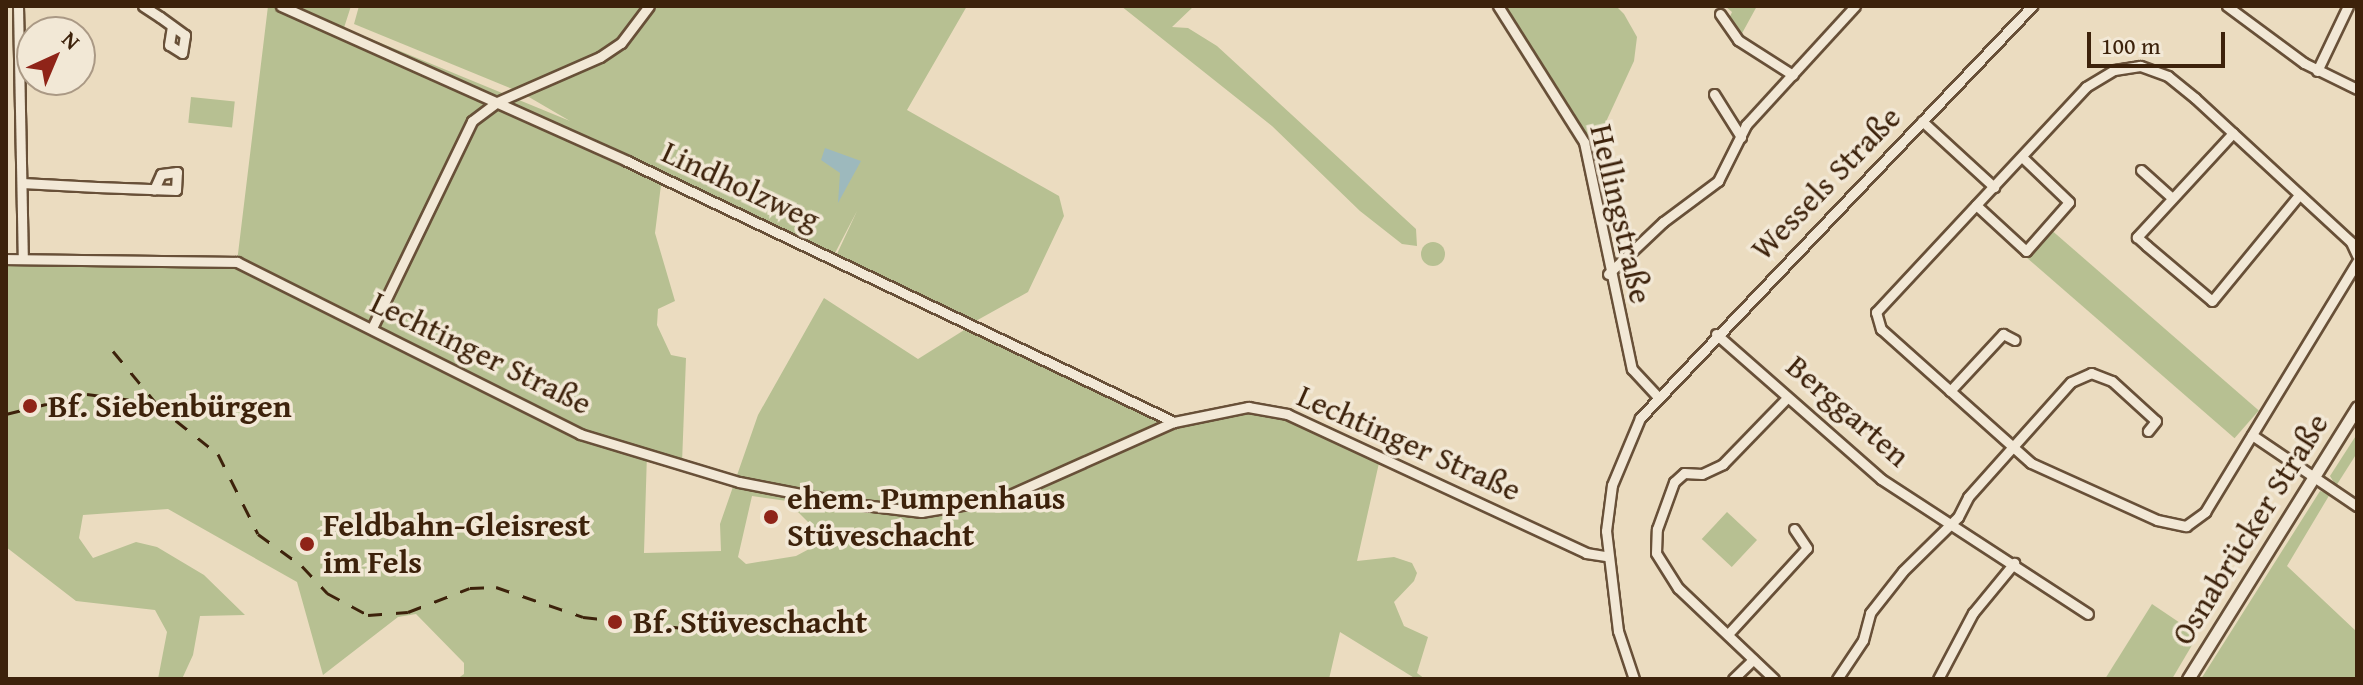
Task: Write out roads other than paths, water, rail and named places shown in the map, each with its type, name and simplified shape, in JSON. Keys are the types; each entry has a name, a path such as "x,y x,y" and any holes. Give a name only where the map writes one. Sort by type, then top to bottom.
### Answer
{"street":[{"path":"18,6 23,259"},
{"path":"143,6 172,26"},
{"name":"Lindholzweg","path":"281,6 497,102 1174,422"},
{"path":"372,328 466,131 497,102 600,57 621,43 649,6"},
{"name":"Hellingstraße","path":"1498,6 1584,142 1608,274 1632,369 1657,396"},
{"path":"1608,274 1663,222 1718,181 1746,125 1855,6"},
{"name":"Wessels Straße","path":"1634,679 1618,631 1606,556 1612,485 1627,442 1657,396 2032,6"},
{"path":"2227,6 2317,71 2357,89"},
{"path":"2317,71 2348,6"},
{"path":"1720,14 1738,40 1793,75"},
{"path":"2357,255 2351,242 2178,83 2140,66 2114,70 2086,87 1876,312 1881,329 2011,449 2157,520 2186,526 2205,512 2357,262"},
{"path":"1714,94 1741,137"},
{"path":"1922,121 1994,187"},
{"path":"2233,133 2137,237 2212,301 2299,195"},
{"path":"1976,205 2026,251 2069,202 2022,157"},
{"path":"2141,170 2171,197"},
{"path":"22,183 154,190 176,190 173,172 161,174 154,190"},
{"name":"Lechtinger Straße","path":"6,259 237,262 580,434 739,482 921,512 1003,498 1174,422 1248,407 1278,411 1381,454 1586,553 1606,556"},
{"name":"Berggarten","path":"1716,334 1881,479 1951,521 2088,614"},
{"path":"1950,391 2003,334 2015,340"},
{"path":"1837,679 1863,640 1870,613 2071,382 2091,373 2112,381 2156,421 2148,431"},
{"path":"1774,679 1662,570 1656,553 1657,529 1674,482 1684,473 1702,474 1723,464 1787,398"},
{"name":"Osnabrücker Straße","path":"2188,679 2357,407"},
{"path":"2252,435 2357,506"},
{"path":"1729,633 1807,548 1794,529"},
{"path":"1938,679 1973,613 2014,563"},
{"path":"1733,679 1753,660"}],"water":[{"path":"825,148 861,161 838,203 840,173 821,160"}],"railway":[{"path":"113,351 156,403"},
{"path":"6,414 87,394 154,403 218,454 258,534 302,566 327,593 368,615 408,612 470,588 496,587 583,617 692,629"}],"place":[{"name":"Bf. Siebenbürgen","path":"30,406"},
{"name":"ehem. Pumpenhaus Stüveschacht","path":"771,517"},
{"name":"Feldbahn-Gleisrest im Fels","path":"307,544"},
{"name":"Bf. Stüveschacht","path":"615,622"}]}
